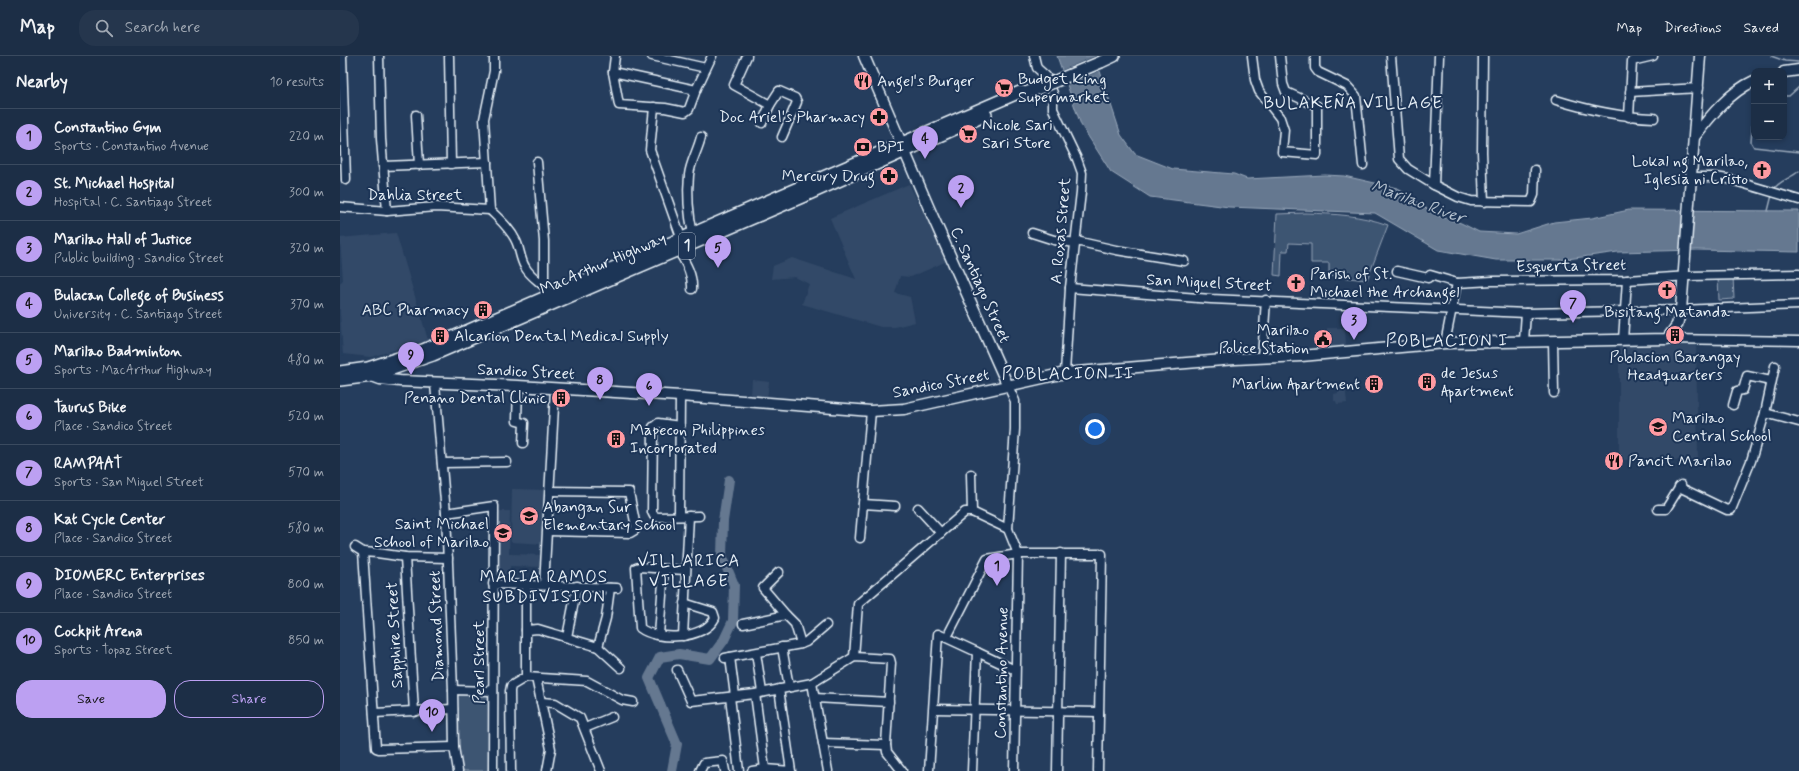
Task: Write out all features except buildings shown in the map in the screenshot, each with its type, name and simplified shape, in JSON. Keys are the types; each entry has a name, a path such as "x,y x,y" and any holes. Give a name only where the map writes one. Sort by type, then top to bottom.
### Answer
{"highway":[{"name":"MacArthur Highway","path":"340,380 370,372 681,245 903,147 1020,92 1026,93 1114,56"},
{"name":"MacArthur Highway","path":"681,245 693,234 903,147"},
{"name":"MacArthur Highway","path":"340,372 370,372"}],"main road":[{"name":"C. Santiago Street","path":"864,56 1008,386"},
{"path":"1667,339 1677,325 1681,310 1685,276 1700,56"},
{"path":"1787,72 1799,70"},
{"path":"1695,136 1711,115 1726,100 1751,83"},
{"name":"Sandico Street","path":"370,372 380,380 435,384 555,388 871,411 904,409 1065,373 1262,357 1301,356 1445,343 1667,339"}],"street":[{"path":"342,56 341,79 346,180"},
{"path":"379,56 383,166 387,211"},
{"path":"449,56 451,164"},
{"path":"494,56 494,71 484,119 490,210 508,228 516,240 525,267 532,276 544,284 553,298"},
{"path":"615,56 614,72 618,104 621,106 654,107 687,111 712,56"},
{"path":"652,56 686,60 706,68"},
{"path":"747,56 734,85 770,105"},
{"name":"A. Roxas Street","path":"1034,56 1037,68 1046,76 1053,93 1053,109 1077,159 1082,173 1070,288 1065,373"},
{"path":"1252,56 1255,80 1259,91 1280,118 1284,130 1282,152 1317,155 1317,106 1286,92 1283,84 1280,56"},
{"path":"1315,56 1315,68 1318,72 1348,86 1356,96 1363,165"},
{"path":"1391,56 1399,159 1408,169 1434,185 1458,197 1484,202 1531,202 1534,195 1535,170"},
{"path":"1434,185 1439,56"},
{"path":"1483,56 1482,152 1484,202"},
{"path":"1629,117 1632,61 1653,56"},
{"path":"614,72 696,90"},
{"path":"1630,92 1699,88"},
{"path":"762,123 770,105 779,91 797,100 782,137"},
{"path":"1556,100 1579,107 1629,117 1654,118"},
{"path":"654,107 650,150 690,271 693,281 692,289"},
{"path":"416,115 418,165"},
{"path":"693,234 689,204 689,175 701,137"},
{"name":"Dahlia Street","path":"383,166 487,162"},
{"path":"538,162 544,241 544,284"},
{"path":"1692,177 1715,177 1799,200"},
{"name":"Dahlia Street","path":"340,207 387,211 436,207 490,210"},
{"path":"1032,233 1054,240 1076,242 1116,250 1184,260"},
{"name":"Esquerta Street","path":"1397,271 1428,278 1430,275 1457,283 1492,281 1627,280 1764,273 1799,274"},
{"path":"1623,340 1627,280"},
{"path":"1445,343 1457,283"},
{"name":"San Miguel Street","path":"1070,288 1211,298 1526,313 1681,310 1799,305"},
{"path":"1262,357 1266,300"},
{"path":"1524,341 1526,313"},
{"path":"1667,339 1799,341"},
{"path":"1553,341 1554,394"},
{"path":"1658,509 1666,509 1680,486 1727,510 1731,510 1751,461 1765,413 1775,366"},
{"path":"1733,405 1737,391 1743,390 1746,376 1771,381"},
{"name":"Diamond Street","path":"435,384 446,513 454,747 458,771"},
{"path":"518,386 517,421 524,423 523,443"},
{"name":"Constantino Avenue","path":"1008,386 1015,401 1015,429 1008,529 1018,554 1014,771"},
{"path":"544,585 555,388"},
{"path":"679,516 680,396"},
{"path":"860,538 871,411"},
{"path":"1765,413 1799,422"},
{"path":"680,426 658,423 653,427 652,504 654,516 699,516"},
{"path":"442,463 507,462"},
{"path":"971,474 972,512"},
{"path":"548,532 630,533 635,530 636,527 629,492 550,491"},
{"path":"863,504 895,506"},
{"name":"Pearl Street","path":"446,513 494,506 493,771"},
{"path":"918,508 941,533"},
{"path":"854,658 858,604 965,512 972,512 1008,529"},
{"path":"683,636 685,570 689,516"},
{"path":"355,547 363,552 405,557 448,558"},
{"path":"363,552 377,749 454,747"},
{"path":"1057,771 1061,553"},
{"path":"947,637 986,560 1018,554 1102,554 1098,771"},
{"name":"Sapphire Street","path":"405,557 414,712"},
{"path":"684,603 713,612 715,618 705,630 683,636 660,635 640,628 635,570 639,567 685,570"},
{"path":"660,635 664,569"},
{"path":"779,572 763,588 795,624 800,644"},
{"path":"493,584 614,588 598,647"},
{"path":"526,585 526,677"},
{"path":"567,637 577,586"},
{"path":"743,624 786,615"},
{"path":"700,771 704,763 723,761 724,768 738,767 728,658 806,642 826,625"},
{"path":"526,630 538,629 598,647 621,668"},
{"path":"929,771 938,634 1015,670"},
{"path":"782,648 789,687"},
{"path":"972,771 977,652"},
{"path":"756,653 765,769"},
{"path":"677,670 691,701 759,693 812,683 854,658 888,659 891,661 886,745 887,752 902,771"},
{"path":"511,771 510,691 512,686 526,677 587,681 622,700 633,702"},
{"path":"536,678 551,749 547,771"},
{"path":"812,683 828,771"},
{"path":"752,771 765,769 790,771 779,689"},
{"path":"453,690 493,691"},
{"path":"815,698 889,702"},
{"path":"541,702 555,703 580,718 601,771"},
{"path":"374,713 453,709"},
{"path":"934,709 1058,710 1100,712"},
{"path":"585,728 612,716"},
{"path":"823,743 886,745"}],"shaded area":[{"path":"1057,56 1095,56 1121,135 1135,154 1173,169 1234,174 1247,179 1325,175 1344,176 1397,188 1438,216 1461,223 1479,232 1516,234 1554,222 1592,218 1629,210 1799,211 1799,252 1697,250 1618,252 1560,260 1496,260 1438,250 1375,213 1229,207 1150,197 1111,172 1081,125"},
{"path":"909,184 947,261 911,277 900,276 895,293 910,297 915,322 895,327 881,327 802,304 809,284 795,277 771,279 773,266 792,258 856,279 830,218"},
{"path":"1306,213 1358,217 1388,225 1367,280 1329,276 1329,263 1311,263 1311,244 1289,243 1288,251 1282,251 1281,276 1274,275 1277,214"},
{"path":"396,233 428,340 371,357 343,354 340,313 340,283 343,280 340,238"},
{"path":"1733,276 1734,299 1719,300 1718,277"},
{"path":"1327,328 1345,328 1346,346 1327,346"},
{"name":"Marilao Central School","path":"1696,343 1698,460 1619,460 1619,346"},
{"path":"752,380 769,382 767,398 751,396"},
{"path":"1345,385 1347,403 1337,404 1336,401 1334,401 1334,394 1338,393 1337,386"},
{"name":"Abangan Sur Elementary School","path":"512,489 547,490 546,544 511,542"},
{"name":"Saint Michael School of Marilao","path":"497,511 510,511 509,554 544,555 543,567 510,566 509,583 494,581"},
{"path":"490,694 490,771 463,771 459,755 457,695"}],"pier":[{"path":"1097,56 1102,70 1065,86 1060,71"}],"waterway":[{"path":"1771,56 1785,61 1799,62"},
{"path":"1787,96 1799,87"},
{"path":"1751,140 1754,147 1799,152"},
{"path":"1774,189 1776,186 1799,171"},
{"path":"1768,211 1772,195"},
{"path":"672,771 677,744 649,678 660,657 679,654 710,659 724,640 733,621 734,585 722,556 723,521 729,480"}],"place":[{"name":"Angel's Burger","path":"863,81"},
{"name":"Budget King Supermarket","path":"1004,88"},
{"name":"Doc Ariel's Pharmacy","path":"879,117"},
{"name":"Nicole Sari Sari Store","path":"968,134"},
{"name":"BPI","path":"863,147"},
{"name":"Bulacan College of Business","path":"925,159"},
{"name":"Lokal ng Marilao, Iglesia ni Cristo","path":"1762,170"},
{"name":"Mercury Drug","path":"889,176"},
{"name":"St. Michael Hospital","path":"961,208"},
{"name":"Marilao Badminton","path":"718,268"},
{"name":"Parish of St. Michael the Archangel","path":"1296,283"},
{"name":"Bisitang Matanda","path":"1667,290"},
{"name":"ABC Pharmacy","path":"483,310"},
{"name":"RAMPAAT","path":"1573,323"},
{"name":"Poblacion Barangay Headquarters","path":"1675,335"},
{"name":"Alcarion Dental Medical Supply","path":"440,336"},
{"name":"Marilao Police Station","path":"1323,339"},
{"name":"Marilao Hall of Justice","path":"1354,340"},
{"name":"DIOMERC Enterprises","path":"411,375"},
{"name":"de Jesus Apartment","path":"1427,382"},
{"name":"Marlim Apartment","path":"1374,384"},
{"name":"Penano Dental Clinic","path":"561,398"},
{"name":"Kat Cycle Center","path":"600,400"},
{"name":"Taurus Bike","path":"649,406"},
{"name":"Marilao Central School","path":"1658,427"},
{"name":"Mapecon Philippines Incorporated","path":"616,439"},
{"name":"Pancit Marilao","path":"1614,461"},
{"name":"Abangan Sur Elementary School","path":"529,516"},
{"name":"Saint Michael School of Marilao","path":"503,533"},
{"name":"Constantino Gym","path":"997,586"},
{"name":"Cockpit Arena","path":"432,732"}],"district":[{"name":"BULAKEÑA VILLAGE","path":"1353,103"},
{"name":"POBLACION I","path":"1447,341"},
{"name":"POBLACION II","path":"1068,374"},
{"name":"VILLARICA VILLAGE","path":"689,571"},
{"name":"MARIA RAMOS SUBDIVISION","path":"544,587"}],"water label":[{"name":"Marilao River","path":"1418,202"}]}
